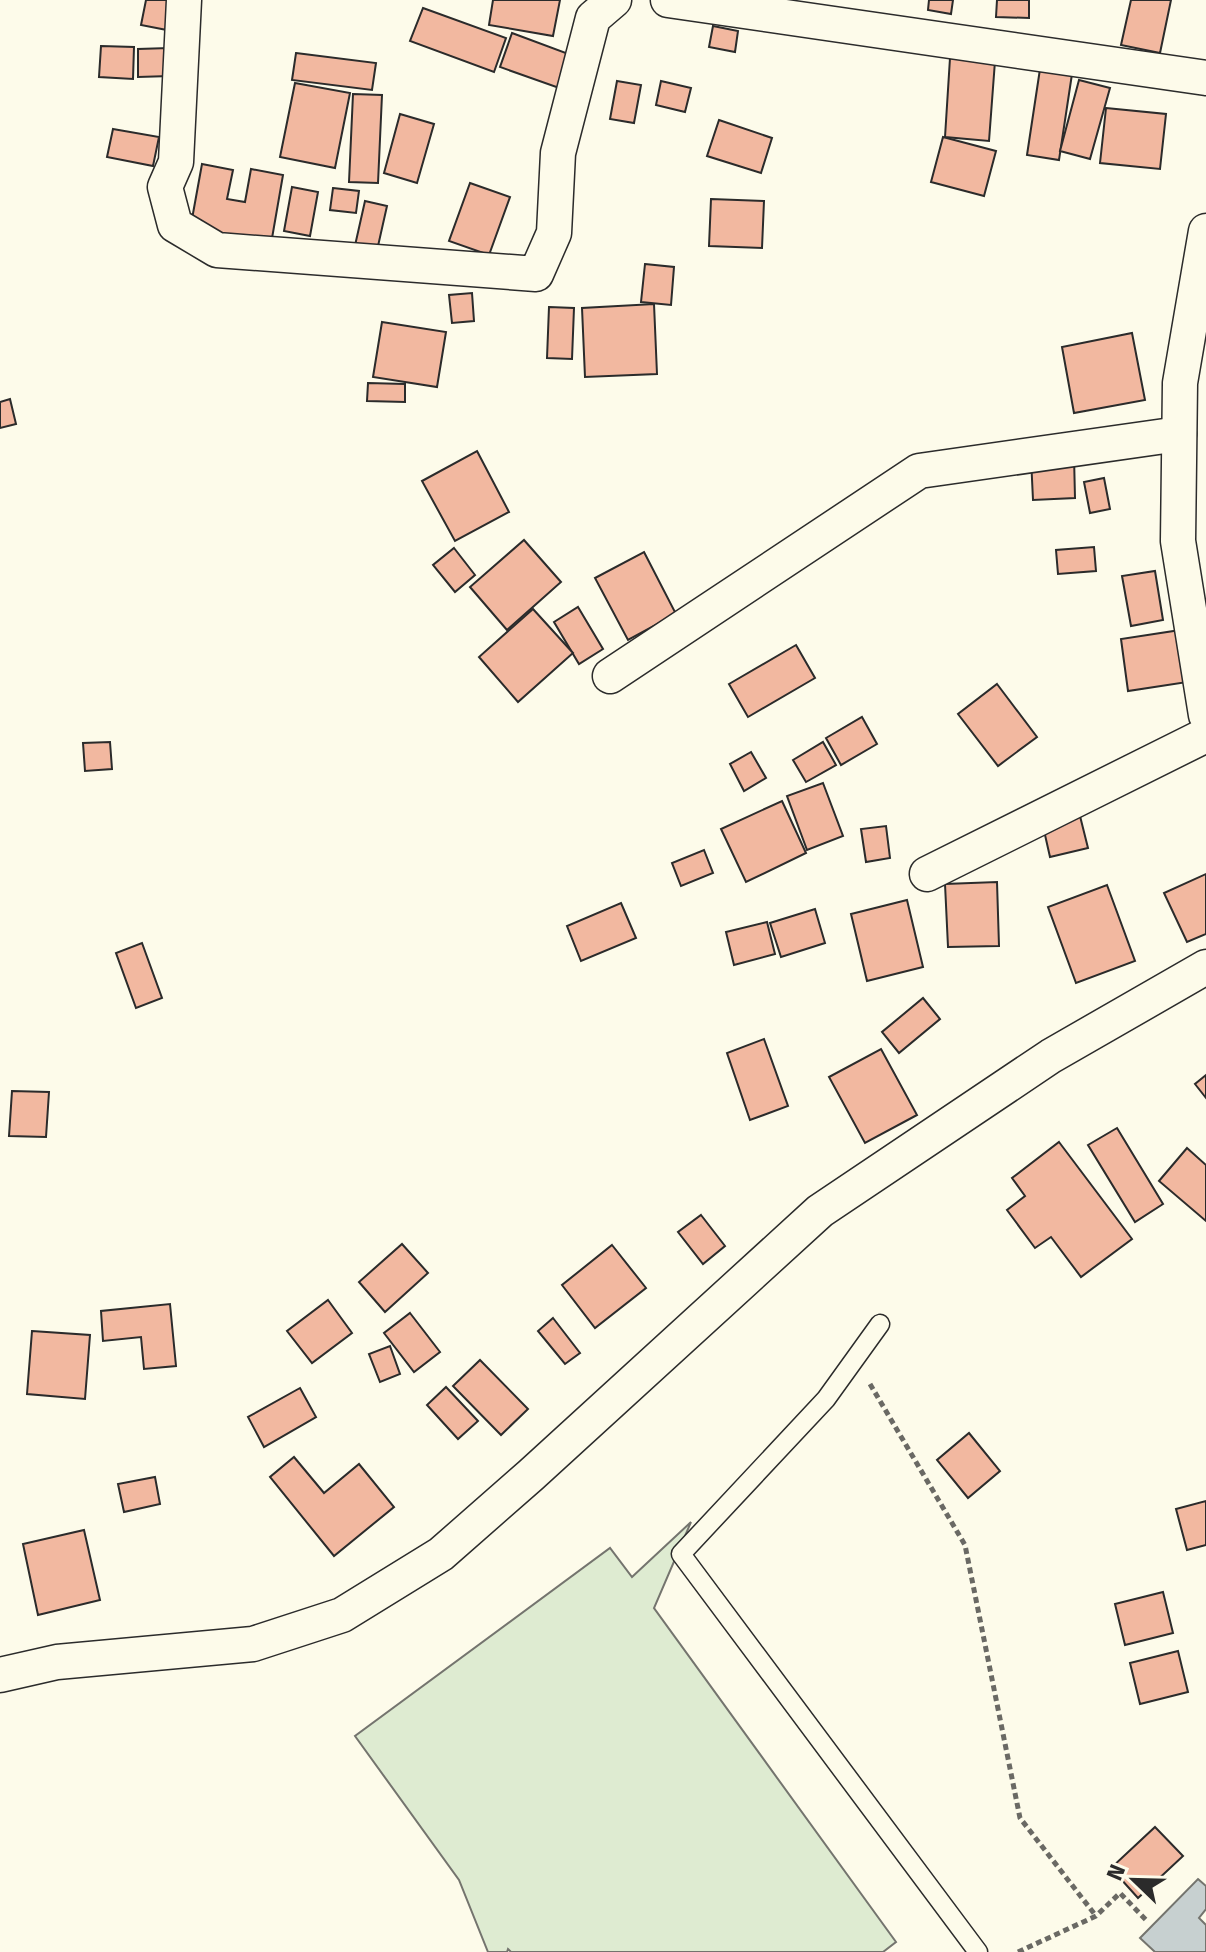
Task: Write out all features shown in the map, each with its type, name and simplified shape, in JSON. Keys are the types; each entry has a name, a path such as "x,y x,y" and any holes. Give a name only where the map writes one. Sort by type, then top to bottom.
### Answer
{"street":[{"path":"184,0 176,162 165,187 175,225 217,250 536,274 554,233 558,153 593,18 614,0"},
{"path":"668,0 1206,78"},
{"path":"1206,231 1180,383 1178,541 1206,715"},
{"path":"610,676 919,471 1179,434"},
{"path":"927,874 1206,735"},
{"path":"0,1675 57,1662 253,1644 342,1615 441,1554 820,1211 1051,1056 1206,967"}],"lane":[{"path":"880,1324 826,1399 681,1554 978,1952"}],"path":[{"path":"855,1359 965,1545 1020,1818 1096,1916"},
{"path":"1018,1952 1096,1916 1120,1893 1146,1920"}],"green space":[{"path":"691,1522 654,1608 896,1942 883,1952 511,1952 508,1949 507,1952 488,1952 459,1880 355,1736 610,1548 632,1577"}],"shaded area":[{"path":"1198,1879 1206,1886 1206,1909 1199,1918 1206,1925 1206,1952 1155,1952 1140,1938"}],"building":[{"path":"146,0 178,0 172,31 141,25"},
{"path":"493,0 560,0 553,36 489,25"},
{"path":"929,0 953,0 951,14 928,10"},
{"path":"997,0 1029,0 1029,18 996,17"},
{"path":"1131,0 1171,0 1160,53 1121,45"},
{"path":"423,8 506,38 494,72 410,41"},
{"path":"713,26 738,31 735,52 709,47"},
{"path":"512,33 574,56 562,89 500,67"},
{"path":"101,46 134,47 133,79 99,77"},
{"path":"169,48 170,76 138,77 138,49"},
{"path":"296,53 376,63 372,90 292,80"},
{"path":"950,58 995,61 989,141 945,137"},
{"path":"1040,69 1072,74 1059,160 1027,155"},
{"path":"1079,80 1110,88 1090,159 1060,151"},
{"path":"617,81 641,85 634,123 610,119"},
{"path":"661,81 691,88 685,112 656,105"},
{"path":"295,83 350,93 335,168 280,157"},
{"path":"353,94 382,95 378,183 349,182"},
{"path":"1106,108 1166,114 1160,169 1100,163"},
{"path":"400,114 434,124 417,183 384,173"},
{"path":"719,120 772,138 761,173 707,156"},
{"path":"113,129 159,137 153,166 107,157"},
{"path":"943,137 996,151 984,196 931,182"},
{"path":"202,164 233,170 227,199 245,202 251,169 283,175 271,244 190,230"},
{"path":"470,183 510,197 489,255 449,241"},
{"path":"292,187 318,192 310,236 284,231"},
{"path":"333,188 359,191 356,213 330,210"},
{"path":"711,199 764,201 762,248 709,246"},
{"path":"365,201 387,206 376,255 354,250"},
{"path":"645,264 674,267 671,305 641,302"},
{"path":"472,293 474,321 452,323 449,295"},
{"path":"654,304 657,374 585,377 582,308"},
{"path":"549,307 574,308 572,359 547,358"},
{"path":"382,322 446,332 437,387 373,377"},
{"path":"1132,333 1145,400 1074,413 1062,347"},
{"path":"368,383 405,384 405,402 367,401"},
{"path":"10,399 16,424 0,428 0,402"},
{"path":"477,451 509,512 455,541 422,481"},
{"path":"1074,456 1075,498 1033,500 1031,458"},
{"path":"1104,478 1110,509 1090,513 1084,482"},
{"path":"524,540 561,582 507,630 470,587"},
{"path":"1094,547 1096,571 1058,574 1056,550"},
{"path":"454,548 475,575 455,592 433,565"},
{"path":"644,552 676,614 628,640 595,578"},
{"path":"1155,571 1163,620 1131,626 1122,576"},
{"path":"578,607 603,649 579,664 554,622"},
{"path":"533,609 573,653 518,702 479,657"},
{"path":"1187,629 1194,681 1128,691 1121,639"},
{"path":"796,645 815,678 748,717 729,684"},
{"path":"997,684 1037,737 998,766 958,714"},
{"path":"862,717 877,744 841,765 826,738"},
{"path":"110,742 112,769 85,771 83,743"},
{"path":"823,742 836,765 806,782 793,760"},
{"path":"751,752 766,778 744,791 730,764"},
{"path":"823,783 843,836 807,850 787,796"},
{"path":"782,801 806,853 746,882 721,829"},
{"path":"1080,816 1088,848 1050,857 1043,826"},
{"path":"886,826 890,858 866,862 861,829"},
{"path":"704,850 713,873 681,886 672,863"},
{"path":"1206,874 1206,934 1187,942 1164,893"},
{"path":"997,882 999,946 948,947 945,884"},
{"path":"1107,885 1135,961 1076,983 1048,907"},
{"path":"907,900 923,967 867,981 851,914"},
{"path":"621,903 636,938 581,961 567,926"},
{"path":"815,909 825,943 781,957 770,923"},
{"path":"767,922 775,954 734,965 726,932"},
{"path":"142,943 162,998 136,1008 116,953"},
{"path":"923,998 940,1019 899,1053 882,1032"},
{"path":"764,1039 788,1106 750,1120 727,1053"},
{"path":"881,1049 917,1115 865,1143 829,1077"},
{"path":"1206,1075 1206,1098 1195,1084"},
{"path":"12,1091 49,1092 46,1137 9,1136"},
{"path":"1117,1128 1163,1204 1135,1222 1088,1145"},
{"path":"1059,1142 1132,1239 1081,1277 1051,1237 1035,1248 1007,1210 1025,1196 1012,1178"},
{"path":"1187,1148 1206,1165 1206,1221 1159,1181"},
{"path":"701,1215 725,1246 703,1264 678,1232"},
{"path":"402,1244 428,1273 385,1312 359,1282"},
{"path":"612,1245 646,1288 595,1328 562,1285"},
{"path":"328,1300 352,1333 312,1363 287,1331"},
{"path":"170,1304 176,1366 144,1369 141,1337 103,1341 101,1311"},
{"path":"410,1313 440,1352 414,1372 384,1333"},
{"path":"553,1318 580,1353 565,1364 538,1331"},
{"path":"32,1331 90,1335 85,1399 27,1394"},
{"path":"390,1346 400,1374 380,1382 369,1354"},
{"path":"480,1360 528,1409 501,1435 453,1386"},
{"path":"446,1387 478,1421 458,1439 427,1405"},
{"path":"300,1388 316,1417 264,1447 248,1417"},
{"path":"969,1433 1000,1471 968,1498 937,1460"},
{"path":"294,1457 324,1493 359,1464 394,1507 334,1556 270,1477"},
{"path":"155,1477 160,1504 124,1512 118,1484"},
{"path":"1206,1501 1206,1545 1187,1550 1176,1509"},
{"path":"84,1530 100,1600 38,1615 23,1544"},
{"path":"1163,1592 1173,1633 1125,1645 1115,1604"},
{"path":"1178,1651 1188,1692 1140,1704 1130,1663"},
{"path":"1155,1827 1183,1856 1138,1898 1111,1868"}]}
